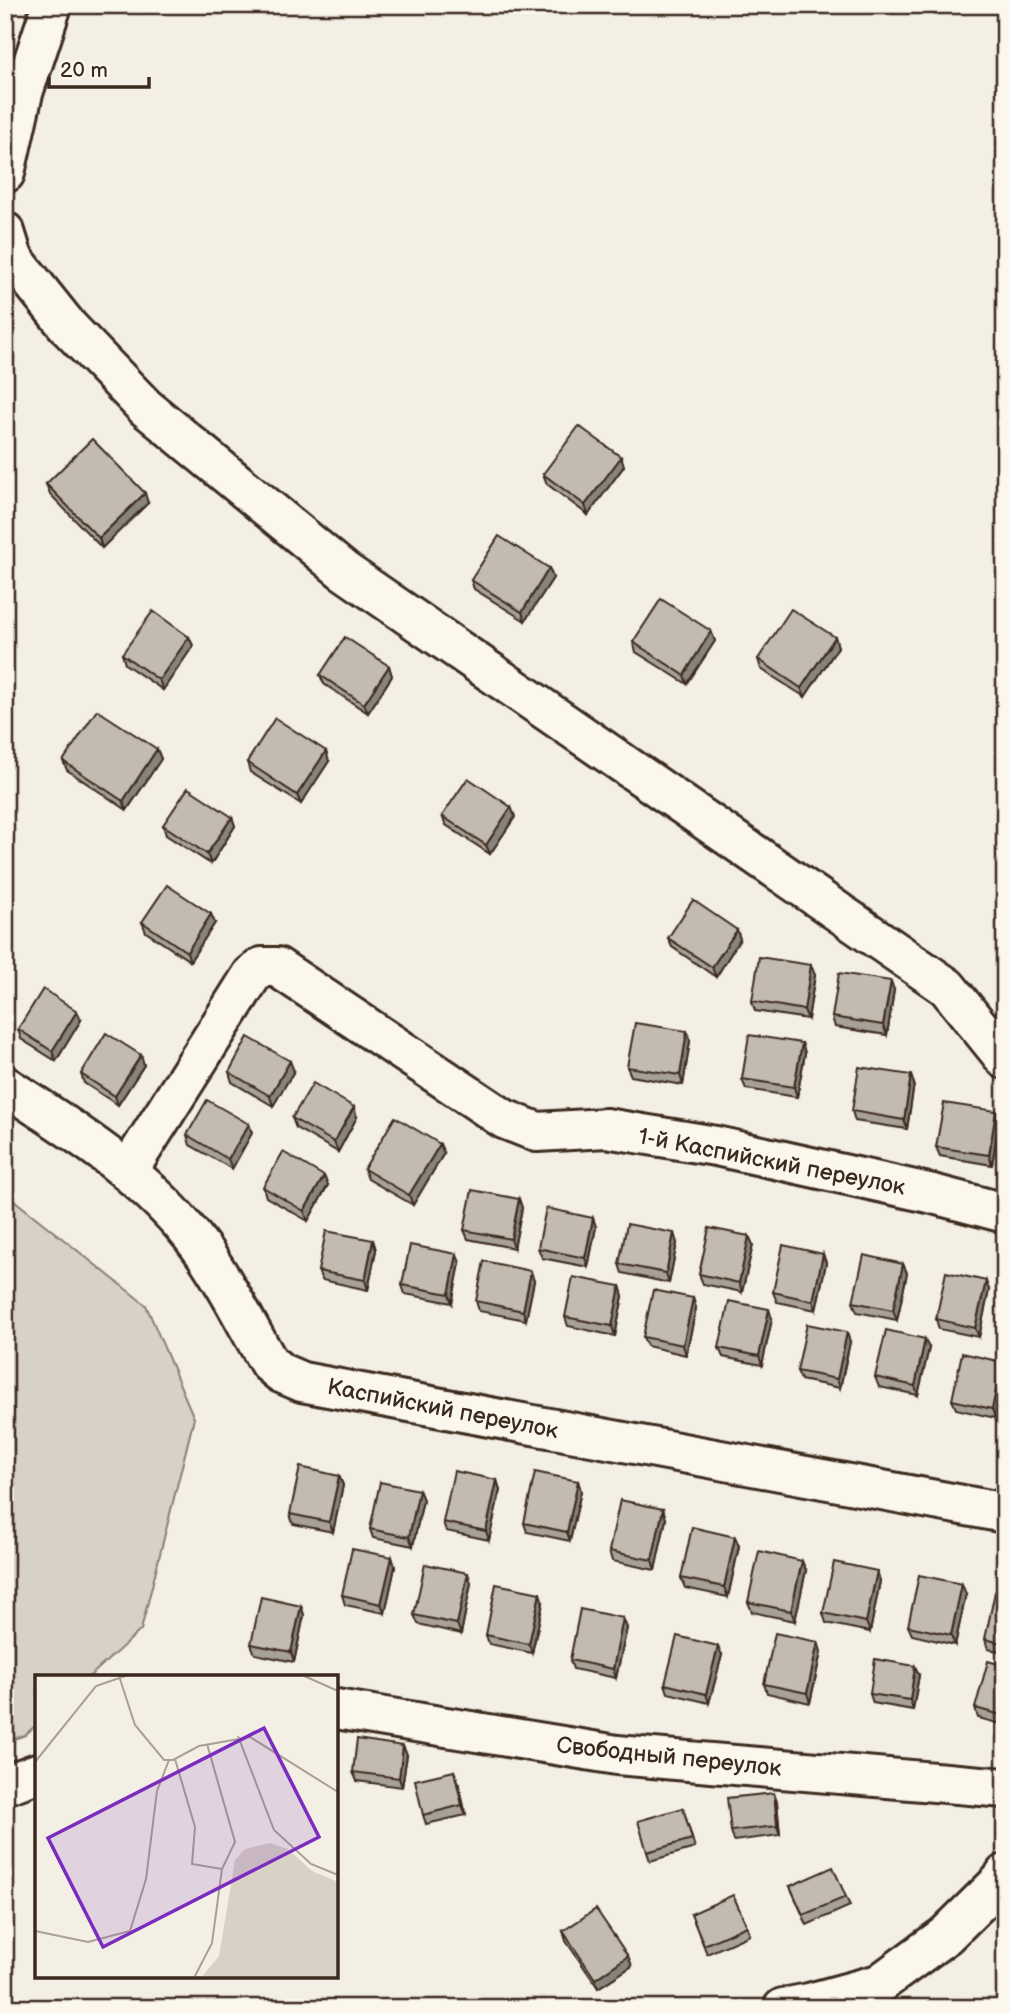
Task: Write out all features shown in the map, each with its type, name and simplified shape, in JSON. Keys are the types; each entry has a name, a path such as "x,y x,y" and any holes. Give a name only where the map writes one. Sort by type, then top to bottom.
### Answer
{"street":[{"path":"5,173 23,93 52,5"},
{"path":"5,232 13,258 69,328 155,415 344,571 947,988 1005,1059"},
{"name":"1-й Каспийский переулок","path":"128,1171 252,975 262,967 276,967 504,1119 537,1132 606,1128 716,1146 933,1194 1005,1213"},
{"name":"Каспийский переулок","path":"5,1086 84,1137 128,1171 180,1222 202,1249 269,1363 281,1373 302,1382 1005,1513"},
{"name":"Свободный переулок","path":"338,1709 617,1755 1005,1788"},
{"path":"5,1785 35,1774"},
{"path":"783,2008 879,1984 946,1935 1005,1874"}],"shaded area":[{"path":"5,1193 146,1305 194,1418 141,1630 91,1675 35,1675 35,1726 25,1735 5,1742"}],"building":[{"path":"579,426 621,457 585,505 543,474"},
{"path":"92,439 145,493 99,538 46,484"},
{"path":"499,536 549,568 522,612 471,580"},
{"path":"661,599 711,631 684,675 633,642"},
{"path":"791,609 835,637 801,688 758,659"},
{"path":"153,611 189,637 159,680 122,654"},
{"path":"345,637 389,666 364,704 320,675"},
{"path":"97,710 157,749 123,801 63,761"},
{"path":"275,718 326,751 297,795 247,762"},
{"path":"468,778 511,807 486,845 442,816"},
{"path":"188,788 232,817 207,854 163,825"},
{"path":"167,885 211,914 187,952 142,922"},
{"path":"693,900 737,930 712,967 668,938"},
{"path":"759,957 811,965 804,1010 752,1001"},
{"path":"839,973 891,981 883,1025 832,1017"},
{"path":"43,989 77,1011 52,1051 18,1029"},
{"path":"635,1023 687,1031 680,1075 627,1067"},
{"path":"106,1033 141,1055 115,1096 81,1074"},
{"path":"749,1035 802,1043 794,1087 742,1079"},
{"path":"248,1037 290,1061 270,1096 229,1072"},
{"path":"859,1067 911,1075 904,1120 852,1111"},
{"path":"313,1083 354,1107 334,1142 292,1118"},
{"path":"207,1100 249,1124 228,1159 187,1135"},
{"path":"944,1103 996,1111 989,1155 936,1147"},
{"path":"395,1117 440,1144 409,1195 364,1169"},
{"path":"283,1152 324,1176 304,1211 263,1187"},
{"path":"472,1190 519,1199 511,1239 464,1230"},
{"path":"546,1208 593,1218 585,1258 538,1248"},
{"path":"627,1224 674,1233 666,1273 619,1264"},
{"path":"709,1228 749,1236 739,1283 699,1274"},
{"path":"326,1231 373,1240 365,1280 318,1271"},
{"path":"410,1245 457,1254 449,1294 402,1285"},
{"path":"783,1245 823,1254 813,1301 773,1292"},
{"path":"864,1255 903,1264 893,1310 853,1302"},
{"path":"484,1261 531,1271 523,1311 476,1301"},
{"path":"946,1272 986,1281 975,1328 936,1319"},
{"path":"573,1277 620,1286 612,1326 565,1317"},
{"path":"653,1290 693,1298 683,1345 643,1337"},
{"path":"729,1301 769,1309 759,1356 719,1348"},
{"path":"807,1324 847,1332 837,1379 797,1371"},
{"path":"886,1330 925,1339 915,1386 875,1377"},
{"path":"962,1353 1002,1362 992,1409 952,1400"},
{"path":"300,1467 339,1476 329,1522 290,1514"},
{"path":"454,1471 497,1480 486,1531 443,1522"},
{"path":"535,1472 578,1481 567,1532 524,1523"},
{"path":"380,1482 419,1490 409,1537 370,1529"},
{"path":"620,1500 663,1509 652,1560 609,1551"},
{"path":"692,1527 735,1537 724,1587 681,1578"},
{"path":"352,1549 392,1557 381,1604 342,1595"},
{"path":"759,1551 802,1561 791,1611 748,1602"},
{"path":"834,1562 877,1571 866,1622 823,1613"},
{"path":"425,1564 468,1573 457,1624 414,1615"},
{"path":"919,1575 962,1584 951,1635 908,1626"},
{"path":"496,1584 540,1593 529,1644 486,1635"},
{"path":"995,1592 1005,1594 1005,1644 985,1639"},
{"path":"261,1597 301,1606 291,1652 251,1644"},
{"path":"580,1609 623,1618 613,1669 570,1660"},
{"path":"775,1633 818,1642 807,1693 764,1684"},
{"path":"677,1636 718,1646 706,1694 665,1684"},
{"path":"875,1659 915,1666 910,1700 870,1694"},
{"path":"988,1661 1005,1666 1005,1716 975,1708"},
{"path":"357,1739 403,1746 399,1778 353,1772"},
{"path":"454,1771 462,1805 423,1815 415,1780"},
{"path":"774,1793 777,1826 731,1831 727,1798"},
{"path":"683,1808 692,1839 647,1852 638,1821"},
{"path":"833,1867 846,1897 803,1915 790,1886"},
{"path":"733,1895 747,1926 704,1945 691,1914"},
{"path":"596,1909 628,1956 595,1979 563,1931"}]}
